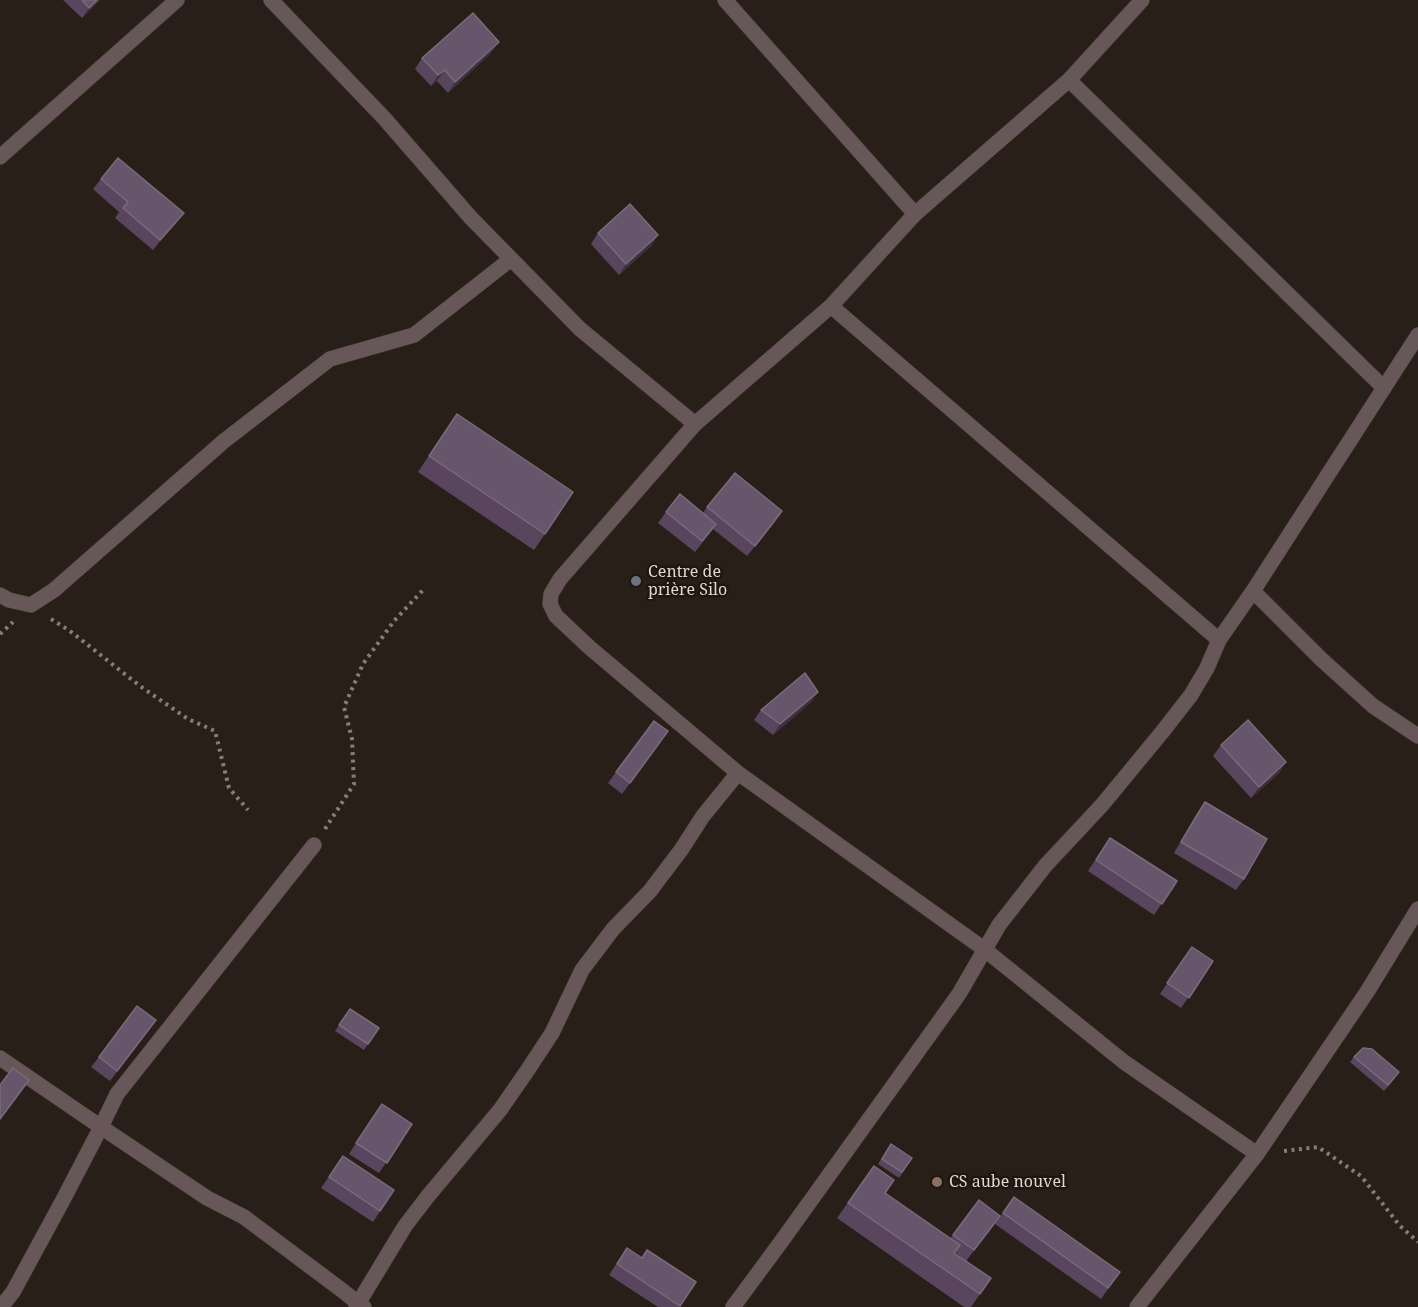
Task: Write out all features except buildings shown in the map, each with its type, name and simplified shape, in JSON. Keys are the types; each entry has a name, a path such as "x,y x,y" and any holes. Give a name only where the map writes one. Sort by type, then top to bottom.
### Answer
{"street":[{"path":"0,157 177,0"},
{"path":"271,0 384,118 471,218 580,329 695,424"},
{"path":"725,0 915,214"},
{"path":"1142,0 1069,80 915,214 831,306 695,424 560,579 551,594 550,604 556,616 589,648 738,773 984,949 1124,1062 1257,1154"},
{"path":"1069,80 1384,388"},
{"path":"0,595 9,600 31,605 54,590 224,441 330,359 414,335 512,259"},
{"path":"831,306 1219,640"},
{"path":"733,1307 959,994 999,925 1045,866 1102,805 1191,695 1207,668 1219,640 1418,334"},
{"path":"1253,591 1321,659 1373,706 1418,736"},
{"path":"0,1058 207,1198 244,1217 343,1290 360,1306 405,1226 500,1110 552,1033 582,970 613,929 650,891 703,816 738,773"},
{"path":"1,1307 13,1292 117,1094 314,845"},
{"path":"1137,1307 1257,1154 1367,992 1418,909"}],"path":[{"path":"314,845 354,784 352,739 344,707 363,664 394,621 424,589"},
{"path":"0,634 31,605 70,631 140,686 188,719 215,731 229,788 248,810"},
{"path":"1257,1154 1318,1147 1361,1176 1400,1226 1418,1242"}],"place":[{"name":"Centre de prière Silo","path":"636,581"},
{"name":"CS aube nouvel","path":"937,1182"}]}
